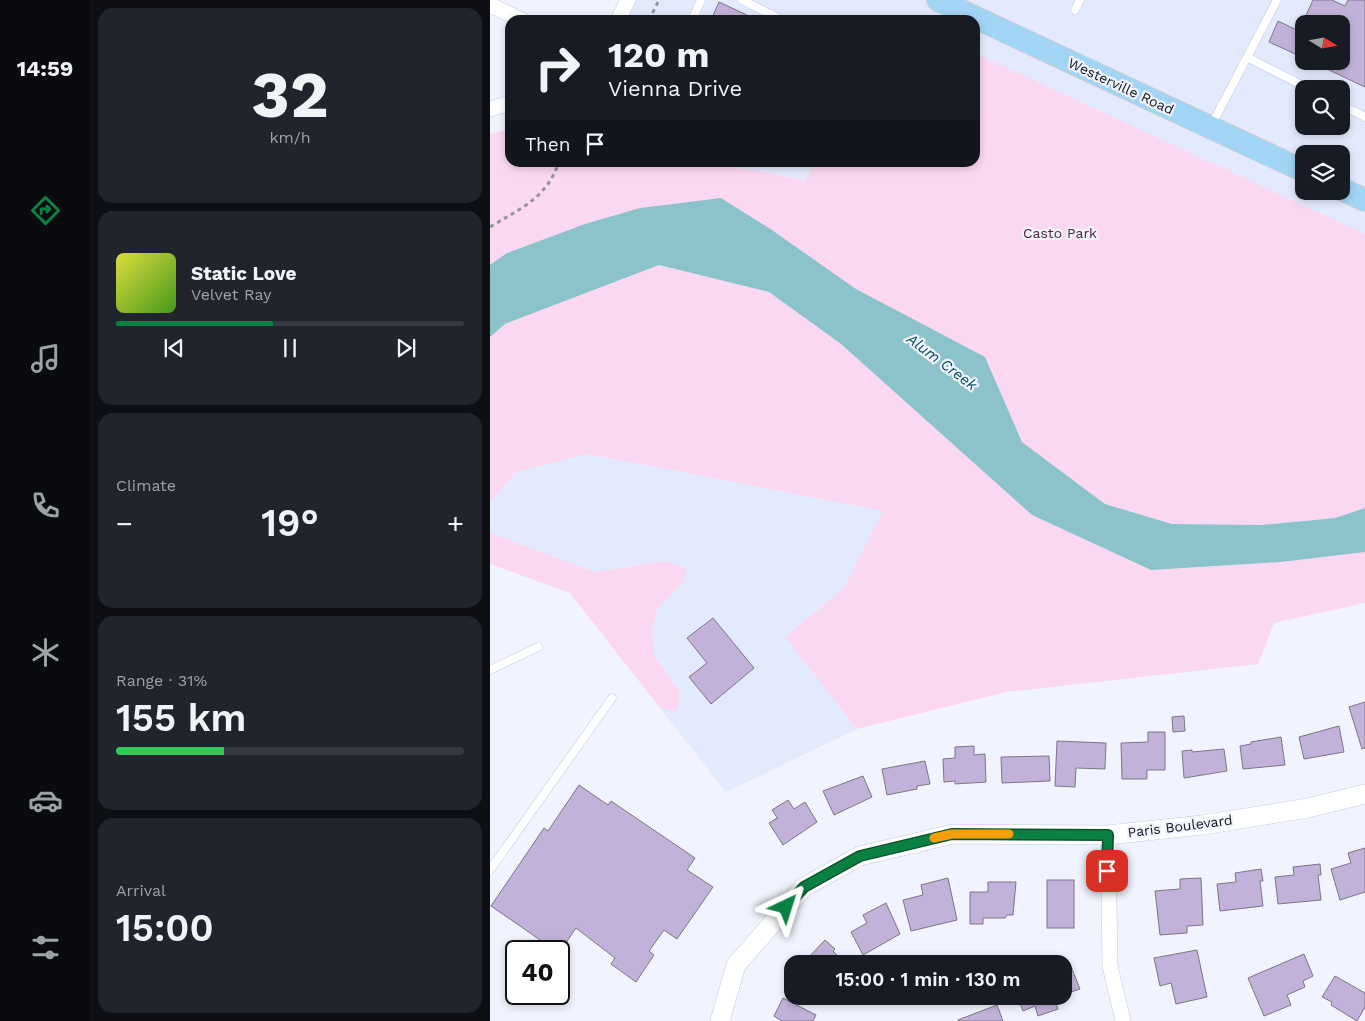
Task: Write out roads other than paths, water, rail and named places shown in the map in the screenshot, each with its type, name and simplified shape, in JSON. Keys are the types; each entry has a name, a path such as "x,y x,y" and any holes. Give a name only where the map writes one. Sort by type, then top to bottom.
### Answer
{"main road":[{"name":"Westerville Road","path":"938,0 970,15"},
{"name":"Westerville Road","path":"980,20 1295,167"},
{"path":"1350,193 1365,200"}],"street":[{"path":"620,15 628,0"},
{"path":"490,5 511,15"},
{"path":"490,109 505,105"},
{"name":"Paris Boulevard","path":"720,1021 736,965 804,887 860,856 952,834 1108,835 1202,825 1308,808 1365,794"},
{"path":"1108,835 1110,966 1123,1021"}],"lane":[{"path":"694,15 701,0"},
{"path":"742,0 772,15"},
{"path":"1075,10 1080,0"},
{"path":"1210,127 1277,0"},
{"path":"1247,57 1295,82"},
{"path":"1350,110 1365,117"},
{"path":"490,670 538,647"},
{"path":"490,870 612,698"}],"water":[{"name":"Alum Creek","path":"721,198 769,228 856,289 985,357 1022,442 1105,504 1172,524 1261,525 1335,518 1365,508 1365,552 1281,562 1151,570 1032,515 841,344 769,292 659,265 505,324 490,337 490,265 507,253 585,224 640,208"}],"park label":[{"name":"Casto Park","path":"1060,233"}]}
